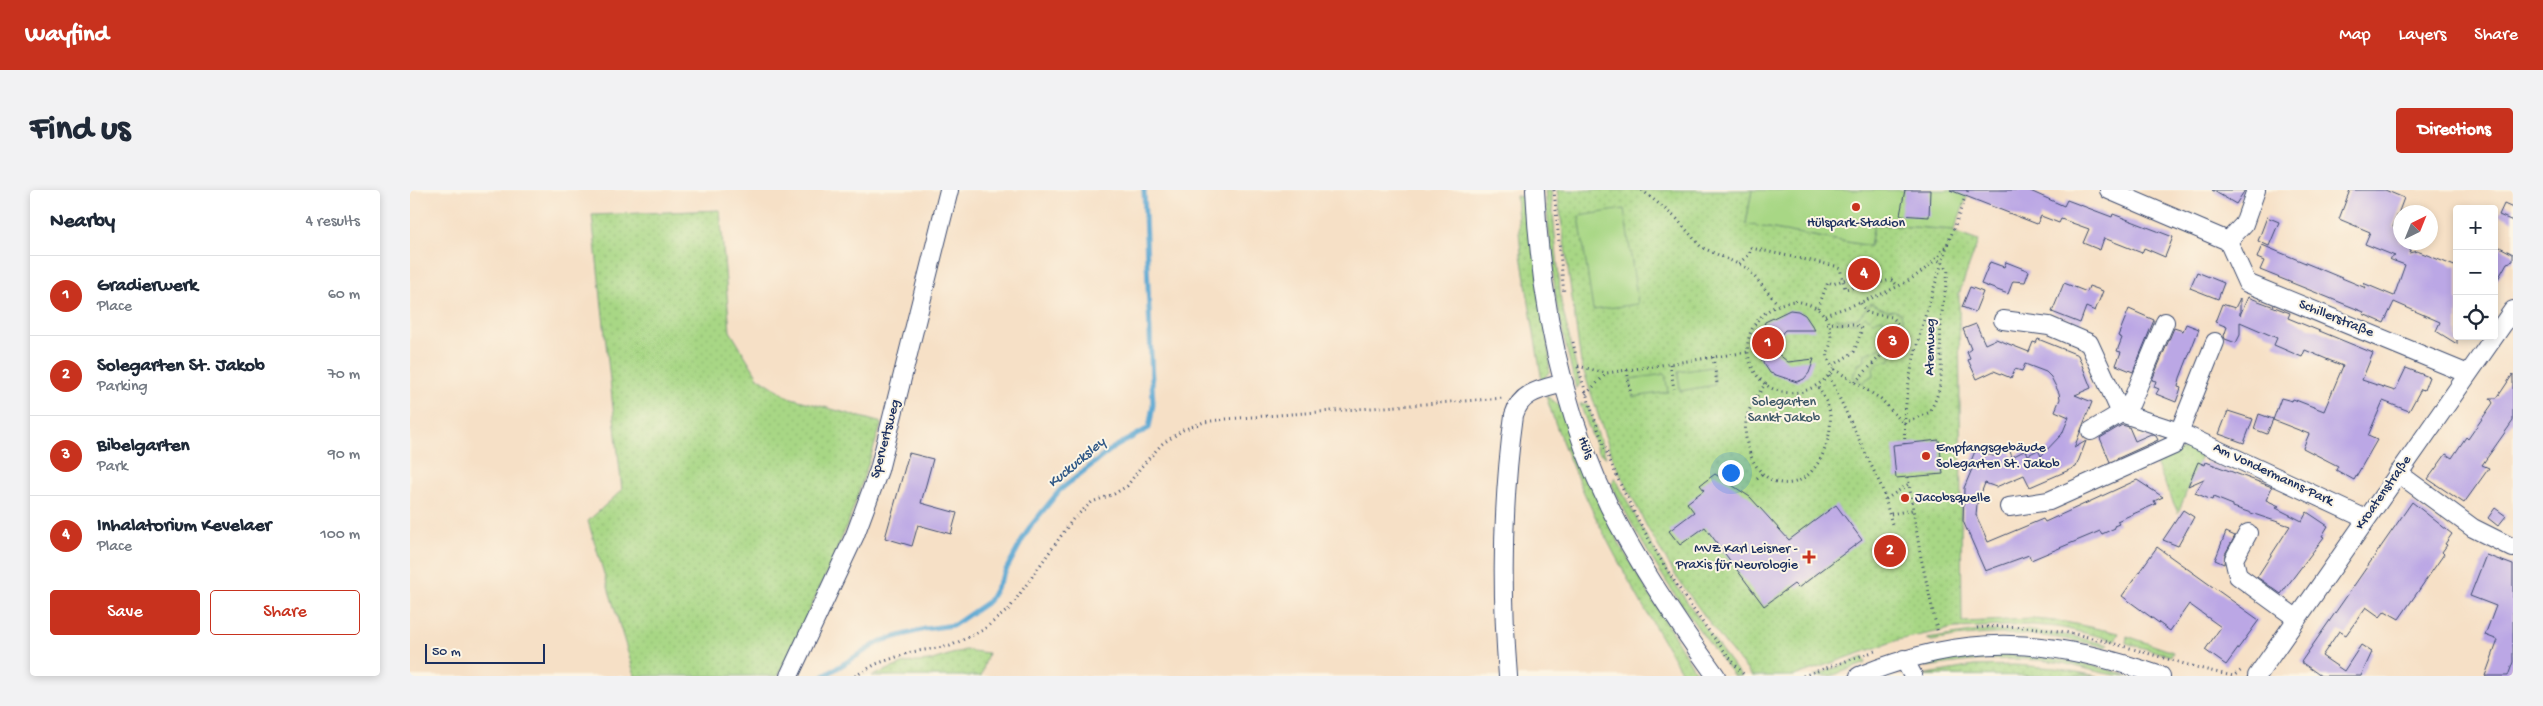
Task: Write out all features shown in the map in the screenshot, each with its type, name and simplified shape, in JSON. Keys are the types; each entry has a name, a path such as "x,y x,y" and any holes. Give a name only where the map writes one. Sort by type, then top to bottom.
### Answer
{"street":[{"name":"Spervertsweg","path":"789,676 855,535 879,470 949,190"},
{"name":"Hüls","path":"1535,190 1539,246 1547,302 1564,383 1593,470 1622,531 1649,578 1716,676"},
{"path":"2114,191 2228,241 2244,224 2256,190"},
{"name":"Schillerstraße","path":"2228,241 2247,283 2468,374"},
{"name":"Kroatenstraße","path":"2257,676 2513,310"},
{"path":"2003,320 2049,326 2090,343 2122,413"},
{"path":"2091,432 2122,413 2130,403 2165,322"},
{"path":"2009,507 2049,501 2174,445 2215,342"},
{"path":"1508,676 1502,569 1504,504 1514,415 1517,405 1523,398 1531,393 1564,383"},
{"name":"Am Vondermanns-Park","path":"2122,413 2179,432 2366,518"},
{"path":"2398,473 2473,528 2513,548"},
{"path":"2248,533 2234,559 2238,576 2296,618"},
{"path":"1859,676 1904,659 1969,646 2037,645 2092,654 2161,676"},
{"path":"1904,659 1913,676"}],"path":[{"path":"1554,190 1564,302"},
{"path":"1642,190 1677,219 1701,247 1739,263 1756,276 1778,304"},
{"path":"1905,444 1904,423 1912,367 1948,243 1968,190"},
{"path":"1825,316 1897,285 1920,271 1948,243"},
{"path":"1739,263 1749,255 1751,248 1840,268 1846,289 1892,280 1897,285"},
{"path":"1934,259 1942,262"},
{"name":"Atemweg","path":"1904,423 1928,413 1942,385 1939,371 1943,357 1940,325 1948,270 1942,262"},
{"path":"1818,308 1828,282 1833,284 1844,279"},
{"path":"1827,323 1859,324 1861,333 1854,352 1833,368 1830,376 1818,387 1793,393 1774,388 1766,383 1753,368 1748,352 1754,326 1765,312 1778,304 1795,301 1818,308 1825,316 1827,323 1831,335 1827,355 1833,368 1881,399 1904,423"},
{"path":"1855,382 1894,342 1899,331 1896,321 1892,318 1868,312 1860,302"},
{"path":"1571,335 1586,394 1608,454 1646,531 1704,622 1746,676"},
{"path":"1578,366 1607,373 1748,352"},
{"path":"1713,357 1717,383"},
{"path":"1670,364 1674,389"},
{"path":"1627,370 1630,395"},
{"path":"1586,394 1607,373"},
{"path":"1830,376 1886,499 1892,524"},
{"path":"1766,383 1747,416 1745,438 1751,457 1763,473 1777,482 1791,483 1803,477 1817,463 1826,445 1830,425 1829,408 1818,387"},
{"path":"855,676 876,664 911,652 950,646 983,630 1009,609 1073,519 1092,502 1114,494 1127,486 1162,444 1183,430 1204,422 1226,419 1523,398"},
{"path":"1757,478 1763,473"},
{"path":"1908,477 1912,510 1938,634"},
{"path":"1886,499 1909,484"},
{"path":"1891,514 1912,510"}],"green space":[{"path":"1545,190 1551,190 1561,302 1580,384 1576,389 1556,302"},
{"name":"Solegarten Sankt Jakob","path":"1557,190 1752,190 1746,224 1870,246 1874,224 1954,230 1954,232 1978,241 1959,294 1962,622 2034,619 2065,622 2119,633 2115,640 2058,627 2032,625 1955,628 1898,640 1794,676 1752,676 1725,644 1677,578 1648,529 1612,457 1581,363"},
{"name":"Hülspark-Stadion","path":"1752,190 1970,190 1954,230 1874,224 1870,246 1746,224"},
{"path":"1516,196 1528,197 1550,362 1549,372 1542,381 1521,255"},
{"path":"1624,209 1638,304 1593,310 1579,216"},
{"path":"720,210 730,331 758,377 788,397 882,423 850,518 831,564 778,676 635,676 588,521 622,490 592,215"},
{"path":"1870,303 1889,311 1893,310 1901,313 1903,323 1900,325 1901,340 1898,348 1893,349 1890,360 1878,363 1873,369 1874,375 1863,383 1853,377 1858,364 1864,362 1865,354 1886,344 1892,328 1882,319 1873,321 1865,316 1858,323 1835,322 1835,318 1845,320 1859,317"},
{"path":"1712,367 1715,385 1680,391 1678,372"},
{"path":"1665,374 1668,392 1633,397 1630,379"},
{"path":"1546,396 1561,406 1620,545 1698,676 1684,676 1625,574 1589,505 1573,469"},
{"path":"1580,404 1587,404 1606,457 1598,452"},
{"path":"2189,447 2203,451 2178,513 2155,461"},
{"path":"1615,477 1657,555 1741,676 1734,676 1668,584 1638,536 1612,485"},
{"path":"2026,630 2072,636 2109,645 2105,647 2062,638 2019,634 1976,635 1932,641 1927,639 1978,631"},
{"path":"2127,636 2173,652 2171,656 2126,643"},
{"path":"965,650 988,653 981,676 872,676 905,663 929,661"},
{"path":"1994,654 2062,660 2096,666 2129,676 2102,673 2057,662 2024,659 1959,662 1926,667 1935,662"},
{"path":"1863,657 1866,663 1831,676 1814,676"},
{"path":"2016,665 2056,668 2097,676 1922,675 1974,666"}],"building":[{"path":"1905,190 1930,190 1929,217 1900,215"},
{"path":"1950,190 2028,190 2064,206 2067,200 2112,217 2113,214 2173,237 2165,257 2144,248 2142,253 2104,238 2100,250 2083,243 2089,229 2061,219 2059,223 2041,216 2037,224"},
{"path":"2212,190 2245,190 2236,204"},
{"path":"2350,190 2385,190 2404,198 2401,205 2393,205 2393,250 2410,250 2409,253 2417,251 2453,265 2453,340 2457,340 2457,344 2436,331 2440,322 2394,302 2384,323 2363,314 2364,312 2260,270 2264,261 2257,258 2262,245 2366,288 2363,283 2394,296 2405,265 2389,259 2395,256 2365,244 2370,232 2339,219"},
{"path":"2504,204 2513,208 2513,221 2499,215"},
{"path":"2267,217 2279,222 2269,246 2258,241"},
{"path":"2498,246 2513,254 2513,261 2507,263 2498,279"},
{"path":"1990,262 2004,267 2006,262 2029,271 2025,282 2013,281 2008,294 1981,284"},
{"path":"2197,272 2224,283 2218,299 2190,288"},
{"path":"2064,283 2087,292 2089,286 2103,291 2095,311 2086,307 2080,323 2052,312"},
{"path":"1970,287 1983,292 1975,312 1962,307"},
{"path":"2248,297 2290,313 2288,318 2373,353 2362,380 2395,391 2406,368 2429,377 2424,390 2421,389 2409,411 2383,401 2368,436 2377,440 2354,480 2336,470 2338,466 2303,448 2309,434 2273,420 2281,398 2292,401 2293,399 2324,411 2343,366 2305,350 2302,357 2274,345 2277,338 2240,322 2240,335 2236,343 2225,339 2227,327 2215,322 2222,304 2235,308 2240,298 2240,315"},
{"path":"2129,309 2154,320 2133,372 2116,365 2121,352 2117,351 2122,338 2118,336"},
{"path":"1790,310 1798,311 1805,315 1815,330 1785,330 1776,340 1777,353 1788,362 1814,359 1809,373 1804,379 1797,382 1770,373 1759,356 1757,348 1765,322"},
{"path":"1976,324 1985,344 1996,339 2029,352 2033,342 2036,343 2038,339 2078,355 2091,388 2075,395 2092,402 2074,448 2086,441 2076,467 2030,487 2024,475 1996,487 1985,483 1977,504 1976,515 1988,542 2043,519 2045,522 2137,480 2163,497 2154,501 2156,504 2117,521 2119,524 2114,526 2115,528 2102,534 2100,531 2031,560 2029,555 1985,571 1963,521 1964,488 1972,469 1968,468 1976,449 1993,456 2009,449 2012,457 2026,450 2028,455 2038,450 2041,456 2062,434 2069,417 2055,411 2060,399 2059,393 2051,377 2046,372 2025,364 2022,371 2015,369 2011,378 1994,371 1977,379 1968,360 1970,359 1967,352 1971,349 1963,329"},
{"path":"2186,324 2199,329 2180,378 2178,387 2181,388 2176,402 2156,394 2159,389 2154,387 2156,381 2152,380 2174,328 2183,331"},
{"path":"2513,374 2513,421 2482,465 2489,468 2464,503 2428,479 2446,454 2452,458 2466,437 2468,439 2493,403 2490,398 2497,398"},
{"path":"2228,411 2253,419 2244,443 2219,434"},
{"path":"2259,414 2273,419 2267,434 2254,429"},
{"path":"2122,425 2129,427 2135,441 2151,434 2156,436 2158,440 2110,462 2100,438"},
{"path":"1939,440 1943,474 1896,478 1893,445"},
{"path":"909,453 933,459 921,503 957,513 951,534 918,525 912,546 885,538"},
{"path":"2198,462 2205,465 2206,462 2272,487 2266,500 2279,506 2276,508 2302,521 2307,512 2328,526 2322,536 2324,537 2281,594 2257,577 2290,526 2233,507 2233,505 2213,497 2212,500 2195,493 2204,479 2188,486"},
{"path":"1715,474 1750,497 1789,540 1836,505 1862,540 1798,588 1794,584 1764,606 1705,527 1680,545 1669,531 1694,512 1687,503 1704,490 1700,485"},
{"path":"2412,502 2452,534 2445,544 2447,545 2442,552 2444,554 2399,619 2385,611 2380,617 2366,607 2346,635 2339,631 2322,656 2344,671 2361,645 2372,652 2361,676 2321,676 2301,662"},
{"path":"2495,508 2506,516 2498,526 2488,518"},
{"path":"2183,510 2194,517 2178,546 2163,540"},
{"path":"2226,532 2235,536 2225,554 2224,564 2215,560"},
{"path":"2157,547 2259,620 2226,665 2205,650 2221,627 2189,604 2170,631 2122,596"},
{"path":"2486,555 2513,565 2513,662 2508,676 2485,676 2498,640 2485,635 2496,606 2470,596"}],"waterway":[{"name":"Kuckucksley","path":"824,676 881,641 925,629 954,625 989,601 1029,528 1060,490 1113,448 1149,428 1153,405 1144,190"}],"place":[{"name":"Hülspark-Stadion","path":"1856,207"},
{"name":"Inhalatorium Kevelaer","path":"1864,274"},
{"name":"Bibelgarten","path":"1893,342"},
{"name":"Gradierwerk","path":"1768,343"},
{"name":"Empfangsgebäude Solegarten St. Jakob","path":"1926,456"},
{"name":"Jacobsquelle","path":"1905,498"},
{"name":"Solegarten St. Jakob","path":"1890,551"},
{"name":"MVZ Karl Leisner - Praxis für Neurologie","path":"1809,557"}]}
